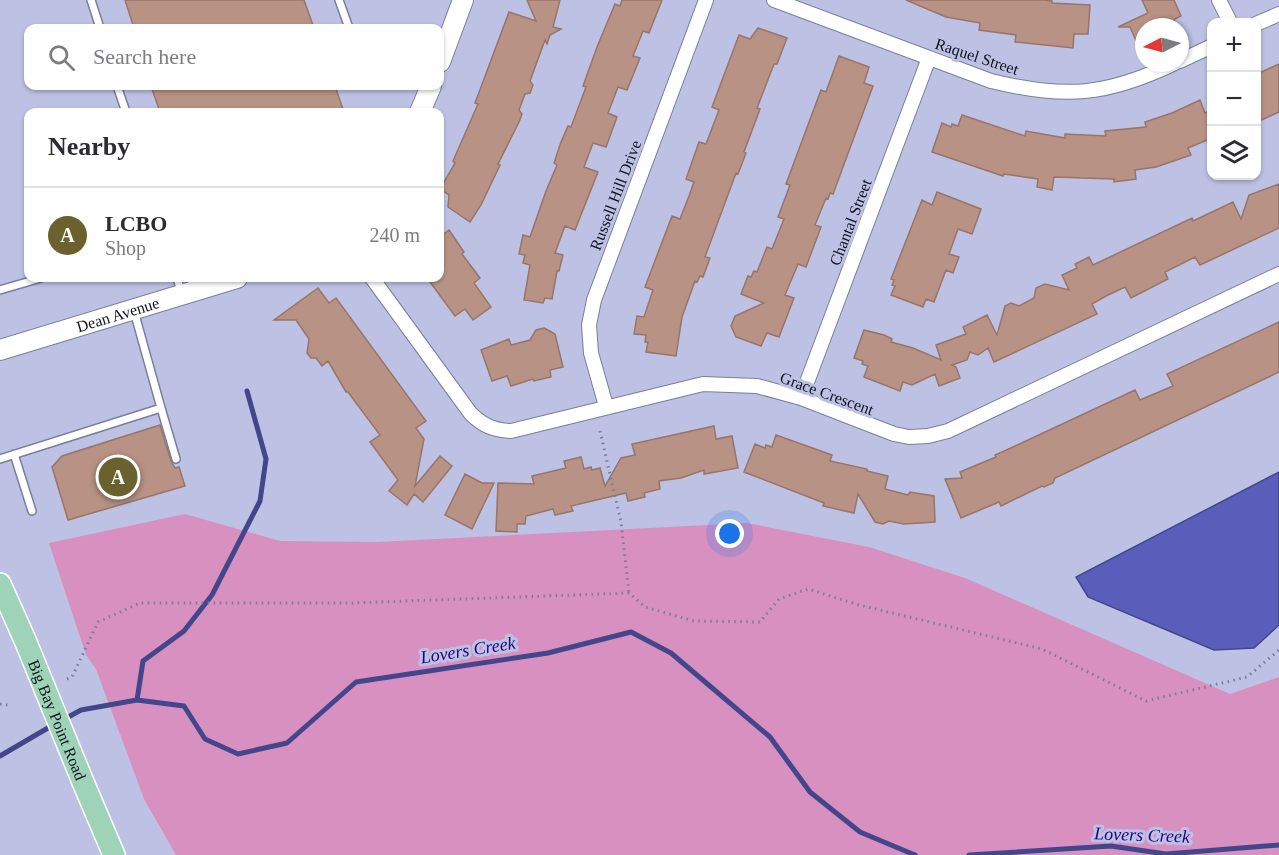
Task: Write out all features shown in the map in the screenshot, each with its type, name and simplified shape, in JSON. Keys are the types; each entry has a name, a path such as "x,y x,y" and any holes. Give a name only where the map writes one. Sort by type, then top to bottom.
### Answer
{"main road":[{"name":"Big Bay Point Road","path":"0,584 114,855"}],"street":[{"path":"444,51 463,0"},
{"name":"Russell Hill Drive","path":"606,406 591,352 589,325 594,300 706,0"},
{"name":"Raquel Street","path":"774,0 991,81 1019,88 1046,92 1097,90 1126,84 1154,72"},
{"path":"1219,0 1228,18"},
{"path":"1261,22 1279,14"},
{"path":"1189,57 1207,48"},
{"name":"Chantal Street","path":"801,398 929,58"},
{"path":"422,108 429,90"},
{"name":"Grace Crescent","path":"375,282 471,414 482,425 496,430 511,431 703,384 757,386 801,398 894,434 909,437 928,436 948,431 1279,274"},
{"name":"Dean Avenue","path":"0,350 133,308 180,286 208,282"}],"lane":[{"path":"91,0 99,24"},
{"path":"339,0 348,24"},
{"path":"118,90 125,108"},
{"path":"0,290 27,282"},
{"path":"133,308 176,459"},
{"path":"0,459 161,408"},
{"path":"14,454 32,511"}],"path":[{"path":"600,430 621,522 629,593 645,607 694,621 760,622 779,599 808,589 859,605 1042,649 1146,701 1247,677 1279,650"},
{"path":"67,680 72,677 98,622 140,603 351,603 629,593"},
{"path":"0,704 9,705"}],"shaded area":[{"path":"1279,472 1279,625 1254,648 1214,650 1088,597 1076,577"},
{"path":"185,514 280,541 377,542 747,523 869,547 965,578 1230,694 1279,677 1279,855 176,855 144,799 96,669 86,655 49,543"}],"building":[{"path":"125,0 304,0 313,24 133,24"},
{"path":"527,0 560,0 553,27 561,29 550,35 547,44 545,40 530,81 533,85 530,93 525,94 519,110 522,114 519,122 481,205 470,222 448,207 449,195 444,192 444,182 455,163 453,161 478,104 475,103 509,12 536,21"},
{"path":"622,0 662,0 649,33 643,31 633,56 640,58 627,90 618,87 608,113 617,117 606,147 593,143 584,167 598,172 575,230 565,226 555,253 563,255 559,271 557,271 552,299 545,298 543,303 524,300 530,265 523,263 525,255 519,254 523,235 530,237 557,165 554,163 561,142 568,126 571,127 586,87 583,86 597,47 615,4 620,6"},
{"path":"906,0 1044,0 1052,1 1052,3 1090,5 1088,34 1074,34 1073,48 1015,42 1016,35 979,30 980,23 946,17"},
{"path":"1142,0 1174,0 1181,16 1177,18 1137,18 1148,13"},
{"path":"1135,19 1135,38 1130,27 1118,27"},
{"path":"758,28 787,38 757,108 760,109 744,152 746,153 738,174 736,173 705,257 710,258 703,277 700,276 697,282 695,281 682,317 676,356 646,352 648,342 645,342 646,335 634,334 637,316 644,317 653,290 645,287 672,216 680,219 689,196 694,182 686,179 699,142 706,144 719,110 712,107 739,35 750,39"},
{"path":"839,56 869,67 864,83 873,86 833,194 830,193 828,199 826,198 815,225 821,227 806,267 798,264 785,295 794,298 779,337 767,333 761,346 736,337 731,326 735,316 764,303 741,294 748,276 751,277 754,271 757,272 767,247 772,249 784,219 778,217 790,185 786,184 821,90 826,92"},
{"path":"1279,64 1279,112 1261,120 1261,72"},
{"path":"152,90 336,90 343,108 159,108"},
{"path":"1200,100 1205,113 1207,112 1207,140 1188,148 1191,155 1156,167 1135,170 1136,179 1114,182 1114,179 1054,177 1052,190 1037,187 1038,179 1004,174 1003,176 932,152 942,123 951,127 952,124 958,126 962,115 1025,136 1026,131 1065,138 1065,134 1106,136 1105,131 1146,127 1145,122"},
{"path":"1279,184 1279,228 1200,265 1195,257 1165,272 1168,279 1131,298 1125,287 1092,304 1097,314 994,362 988,348 978,355 970,352 967,360 952,365 956,367 960,378 939,386 935,374 912,385 903,382 900,391 864,377 868,366 862,364 863,361 854,358 864,330 884,335 892,339 891,342 913,348 941,360 936,345 966,334 963,327 987,315 997,335 1005,306 1011,303 1019,306 1034,298 1036,288 1045,284 1069,290 1062,275 1077,268 1075,264 1089,257 1093,265 1192,218 1193,221 1233,202 1241,219 1249,195"},
{"path":"937,192 981,209 972,234 958,229 949,254 959,257 953,273 946,270 934,302 926,299 923,307 891,295 895,286 892,285 894,280 891,279 922,200 932,205"},
{"path":"449,230 464,252 462,254 480,278 474,283 491,307 473,320 465,309 455,316 430,282 444,282 444,234"},
{"path":"318,288 329,303 336,298 426,421 416,428 424,439 415,486 440,456 452,466 423,502 414,494 407,505 389,491 398,480 370,442 380,435 346,392 328,361 322,366 316,358 311,358 307,353 309,339 296,320 274,320"},
{"path":"1279,322 1279,372 1055,478 1053,483 1001,506 999,502 961,518 945,479 962,478 960,472 1135,390 1140,400 1173,386 1167,374"},
{"path":"544,328 555,334 563,367 550,370 551,377 534,381 533,379 511,386 507,376 492,381 481,350 509,339 511,345 530,340 536,330"},
{"path":"160,425 171,461 175,468 179,467 185,486 68,520 52,467 62,456"},
{"path":"714,426 716,439 732,436 738,468 704,474 704,470 681,478 659,481 660,489 644,493 645,497 628,501 626,493 571,506 573,511 555,515 553,509 526,516 525,524 517,524 517,532 496,531 498,483 534,484 532,476 566,468 564,461 581,457 584,469 600,468 605,486 621,458 635,455 632,444"},
{"path":"776,435 832,455 830,461 888,476 885,489 908,495 910,492 934,496 935,522 904,524 889,521 883,524 875,522 858,494 854,513 823,506 824,503 744,472 755,444 765,448 766,445 772,447"},
{"path":"465,474 482,483 494,483 472,529 445,515"}],"waterway":[{"path":"137,700 143,661 184,631 212,595 260,501 266,459 247,391"},
{"name":"Lovers Creek","path":"61,721 81,710 137,700 184,706 205,739 238,754 287,743 356,682 548,653 631,632 671,653 770,737 810,792 860,832 915,855"},
{"name":"Lovers Creek","path":"0,756 53,725"},
{"name":"Lovers Creek","path":"969,855 1111,846 1166,854 1279,845"}],"place":[{"name":"LCBO","path":"118,477"}]}
